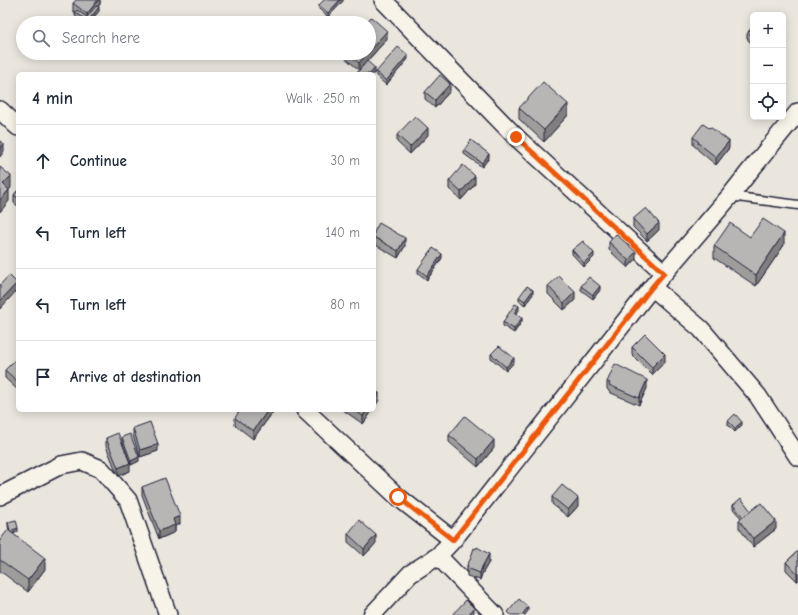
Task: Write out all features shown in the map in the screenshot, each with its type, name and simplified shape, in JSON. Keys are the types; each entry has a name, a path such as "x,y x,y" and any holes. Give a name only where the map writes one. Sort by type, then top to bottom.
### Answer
{"street":[{"path":"383,0 516,137 664,273"},
{"path":"0,110 16,125"},
{"path":"372,615 410,574 438,556 453,540 652,287 730,196 798,112"},
{"path":"652,287 701,328 758,396 798,457"},
{"path":"307,412 398,497 453,540"},
{"path":"0,496 61,465 82,461 101,469 128,500 163,612"},
{"path":"438,556 495,615"}],"lane":[{"path":"730,196 798,205"}],"building":[{"path":"76,0 98,0 87,14 73,3"},
{"path":"324,0 340,0 328,13 319,5"},
{"path":"96,6 99,7 92,16 88,16"},
{"path":"77,10 86,16 81,16 75,12"},
{"path":"376,21 387,31 376,43"},
{"path":"398,47 408,55 386,81 376,72"},
{"path":"367,61 375,68 372,72 358,72"},
{"path":"440,75 450,84 435,100 425,92"},
{"path":"543,82 568,104 544,130 519,108"},
{"path":"415,116 428,128 410,147 397,135"},
{"path":"703,124 709,128 710,127 729,141 716,157 698,143 699,142 693,137"},
{"path":"471,140 489,154 482,163 464,150"},
{"path":"0,141 4,144 0,149"},
{"path":"463,165 475,176 461,192 449,181"},
{"path":"0,167 11,176 3,184 9,190 0,200"},
{"path":"646,208 659,223 647,234 633,219"},
{"path":"763,219 784,233 756,275 714,246 730,223 750,237"},
{"path":"379,223 405,238 398,251 376,238 376,228"},
{"path":"616,234 636,252 628,260 609,242"},
{"path":"583,241 594,253 584,263 572,250"},
{"path":"433,248 442,254 427,276 418,269"},
{"path":"9,275 16,282 16,284 0,301 0,285"},
{"path":"559,276 575,292 564,303 548,286"},
{"path":"589,277 600,286 593,295 581,286"},
{"path":"527,286 533,290 525,301 519,297"},
{"path":"515,304 519,306 514,313 522,318 514,329 503,322"},
{"path":"645,334 665,354 652,367 632,347"},
{"path":"499,346 514,358 506,367 491,354"},
{"path":"16,359 16,380 5,370"},
{"path":"615,364 647,380 639,398 609,385 610,383 607,382"},
{"path":"239,412 267,412 253,431 235,418"},
{"path":"357,412 366,412 363,416"},
{"path":"735,414 742,422 735,428 728,421"},
{"path":"465,416 494,440 478,459 449,435"},
{"path":"150,422 158,444 140,450 133,428"},
{"path":"118,433 130,463 118,468 106,438"},
{"path":"130,434 139,457 131,461 122,437"},
{"path":"165,478 180,516 173,519 175,525 159,531 142,487"},
{"path":"562,485 578,498 568,510 552,497"},
{"path":"741,498 751,511 743,517 733,505"},
{"path":"761,503 776,521 753,539 739,520"},
{"path":"16,520 18,528 10,531 8,522"},
{"path":"359,520 376,535 364,549 348,534"},
{"path":"8,530 45,558 28,580 0,560 0,540"},
{"path":"477,547 489,554 480,573 467,568 474,548 476,549"},
{"path":"798,551 798,573 797,574 786,562"},
{"path":"519,599 528,607 522,615 511,615 508,612"},
{"path":"466,600 474,608 468,615 452,615"}],"route":[{"path":"398,497 453,540 664,273 516,137"}]}
